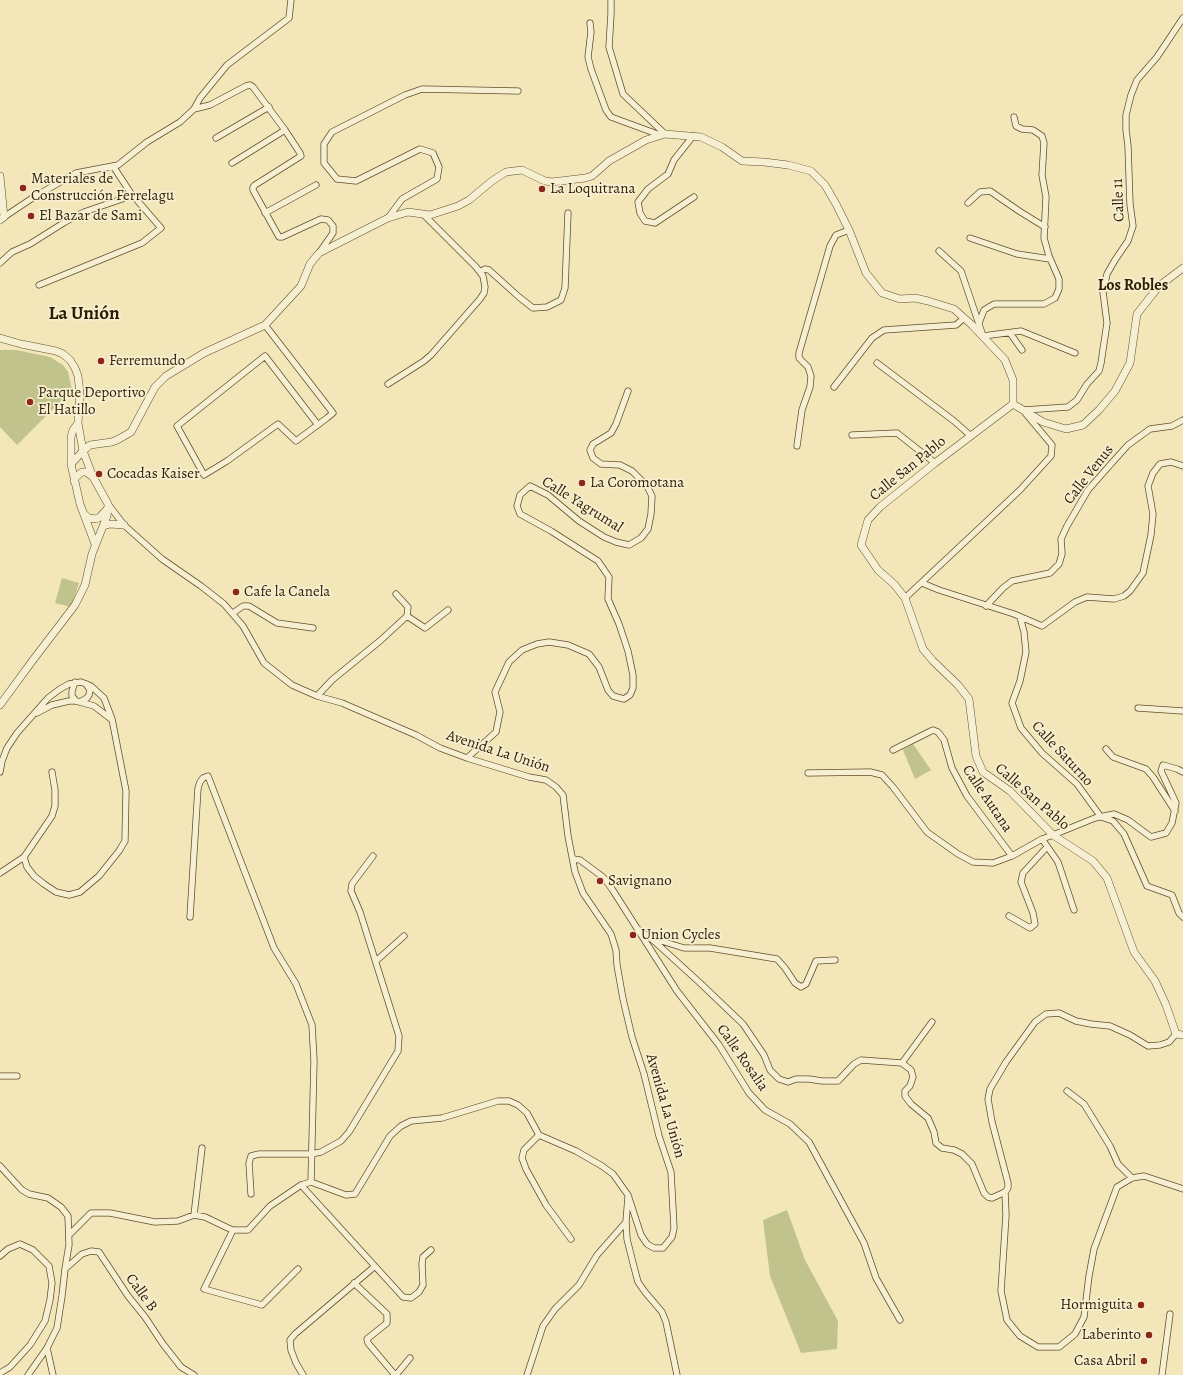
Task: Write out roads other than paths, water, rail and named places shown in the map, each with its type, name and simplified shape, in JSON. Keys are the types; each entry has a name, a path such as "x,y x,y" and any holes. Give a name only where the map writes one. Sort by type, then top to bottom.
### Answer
{"street":[{"path":"2,219 34,197 76,174 118,165 147,142 180,122 194,109 200,98 227,65 289,18 291,0"},
{"path":"611,0 609,47 623,94 663,135"},
{"name":"Calle 11","path":"1024,410 1068,408 1077,400 1099,371 1107,323 1103,292 1107,274 1128,241 1133,226 1130,204 1126,116 1131,95 1137,80 1157,57 1183,18"},
{"path":"590,23 591,32 588,57 606,110 611,117 663,135 701,137 722,147 742,161 788,165 811,171 825,185 849,230 866,273 882,293 900,299 915,298 954,309 983,336 1005,360 1013,380 1012,404 1043,422 1066,429 1083,425 1110,398 1130,363 1137,314 1159,286 1183,268"},
{"path":"71,464 90,445 119,440 131,432 154,387 166,376 204,353 265,325 301,286 310,264 333,233 333,226 328,220 321,219 282,238 277,235 253,190 253,187 300,156 300,153 269,107 253,87 250,85 210,104 194,109"},
{"path":"388,218 402,199 437,179 439,167 433,153 420,149 356,181 337,179 324,162 324,144 332,132 405,95 422,89 518,91"},
{"path":"216,138 269,107"},
{"path":"979,323 984,310 994,304 1044,304 1055,298 1059,289 1059,279 1050,259 1044,238 1046,197 1042,175 1044,143 1042,136 1033,130 1022,129 1016,126 1014,117"},
{"path":"232,163 285,130"},
{"path":"319,253 388,218 408,212 430,215 458,206 469,200 499,176 514,170 529,172 545,181 552,182 592,176 609,161 646,140 663,135"},
{"path":"693,136 674,160 668,174 648,189 638,202 640,213 645,221 655,223 694,197"},
{"path":"39,285 142,243 161,228 130,192 113,166"},
{"path":"0,176 2,219"},
{"path":"265,213 316,185"},
{"path":"968,203 980,192 990,191 1019,212 1045,226"},
{"path":"0,263 12,252 30,244 65,222 84,212 122,199 130,192"},
{"path":"480,272 485,269 489,270 533,308 547,307 561,300 565,288 568,213"},
{"path":"388,384 420,364 431,355 484,293 484,276 423,214"},
{"path":"797,446 802,410 810,387 811,376 808,367 799,358 798,353 830,246 836,235 849,230"},
{"path":"970,238 1017,254 1050,259"},
{"path":"939,251 961,271 983,336"},
{"path":"834,387 872,338 884,330 956,325 964,318"},
{"path":"265,325 333,413 318,425 296,442 278,424 227,461 204,475 177,426 265,356 318,425"},
{"path":"983,336 1021,331 1075,353"},
{"path":"1010,333 1022,350"},
{"name":"Avenida La Unión","path":"0,338 56,351 63,354 70,360 79,383 80,404 78,423 83,451 93,477 108,506 124,525 162,559 211,593 233,613 243,626 264,662 292,685 318,696 342,703 416,735 440,748 529,777 546,780 556,787 563,795 568,836 575,872 583,893 611,934 616,950 623,999 632,1037 644,1074 651,1107 671,1172 674,1228 672,1237 663,1248 654,1248 647,1244 640,1234 628,1195 613,1174 576,1151 539,1135"},
{"path":"877,363 954,421 971,436"},
{"name":"Calle Yagrumal","path":"467,758 496,732 500,712 495,692 509,662 515,655 537,644 549,642 568,645 589,654 599,667 608,690 613,696 624,699 630,696 633,688 633,682 628,651 619,624 608,599 609,576 598,562 551,531 520,514 517,506 520,495 530,486 548,495 579,521 604,537 629,545 641,538 648,529 651,514 652,496 647,486 632,471 620,465 601,464 593,458 590,450 593,444 611,433 628,392"},
{"name":"Calle San Pablo","path":"1012,404 880,507 868,520 861,545 878,570 894,584 905,598 924,649 933,661 969,698 976,756 984,772 1010,791 1053,835 1093,861 1107,878 1134,952 1155,981 1179,1034"},
{"path":"905,598 1020,490 1051,456 1052,445 1024,410"},
{"name":"Calle Venus","path":"986,606 1012,581 1050,573 1059,564 1062,554 1061,539 1088,490 1128,445 1150,429 1172,426 1183,420"},
{"name":"Avenida La Unión","path":"78,423 73,430 71,437 71,464 74,481 95,544"},
{"path":"852,435 897,433 935,463"},
{"path":"922,583 1042,626 1075,602 1087,597 1114,599 1124,596 1130,591 1142,573 1151,535 1153,514 1148,486 1153,473 1160,464 1171,462 1183,466"},
{"path":"74,481 76,476 82,472 86,472 93,477"},
{"path":"84,514 89,518 96,519 100,517 108,506"},
{"path":"0,705 75,605 85,585 95,544 107,516 108,506"},
{"path":"103,526 110,524 124,525"},
{"path":"318,696 332,680 381,640 407,616 408,607 396,594"},
{"path":"233,613 243,606 249,606 277,622 313,628"},
{"path":"407,616 425,628 448,610"},
{"name":"Calle Saturno","path":"1020,617 1024,632 1026,652 1020,681 1012,703 1020,728 1042,753 1077,784 1101,817 1113,821 1124,834 1147,886 1172,895 1179,914 1183,917"},
{"path":"75,682 72,690 72,696 78,702"},
{"path":"0,772 7,748 32,715 48,698 60,689 75,682 85,684 91,686 104,698 112,719 126,791 125,841 99,876 80,892 69,894 56,892 44,884 34,876 27,867 24,858"},
{"path":"78,702 88,698 90,690 85,684"},
{"path":"32,715 52,705 69,701 94,706 112,719"},
{"path":"1138,708 1183,710"},
{"name":"Calle Autana","path":"893,750 933,730 938,732 944,740 952,768 967,796 1012,856"},
{"path":"1106,749 1113,758 1146,770 1154,777 1175,811"},
{"path":"808,773 870,772 882,775 894,787 927,832 958,854 974,862 993,863 1012,856 1042,839 1101,817 1114,814 1128,820 1151,837 1166,833 1172,823 1176,803 1161,771 1163,765 1183,772"},
{"path":"0,873 24,858 52,816 55,806 55,790 52,772"},
{"path":"190,917 198,788 203,778 208,776 274,948 296,984 312,1025 314,1061 311,1182"},
{"path":"1042,839 1058,862 1074,910"},
{"path":"1009,916 1030,928 1035,924 1033,913 1021,882 1023,873 1047,847"},
{"path":"251,1194 249,1163 251,1156 259,1154 311,1154 321,1152 341,1141 349,1132 398,1051 399,1036 360,912 351,891 352,884 373,856"},
{"name":"Calle Rosalia","path":"573,860 580,860 603,877 677,991 719,1045 748,1093 765,1110 790,1124 809,1142 864,1243 876,1278 900,1320"},
{"path":"638,929 699,982 743,1024 764,1055 770,1070 779,1079 788,1082 796,1079 838,1081 854,1064 861,1060 902,1063 911,1070 913,1077 910,1086 905,1091 906,1096 911,1104 928,1118 934,1132 936,1143 942,1148 954,1150 962,1154 972,1164 984,1193 988,1197 992,1198 1005,1192"},
{"path":"376,961 404,936"},
{"path":"648,937 684,948 710,948 777,960 786,968 795,983 801,987 806,984 816,961 835,960"},
{"path":"1179,1034 1169,1042 1160,1045 1148,1046 1130,1035 1110,1026 1076,1021 1058,1013 1046,1014 1035,1022 1006,1062 990,1089 988,1099 992,1122 1008,1184 1008,1188 1005,1192 1006,1215 1001,1291 1007,1320 1020,1336 1038,1347 1058,1347 1075,1334 1084,1317 1094,1249 1117,1187 1132,1178 1144,1176 1183,1189"},
{"path":"902,1063 932,1022"},
{"path":"0,1076 17,1076"},
{"path":"1067,1091 1084,1104 1110,1146 1118,1164 1132,1178"},
{"path":"69,1234 91,1213 110,1213 155,1222 178,1221 194,1215 233,1230 248,1230 270,1206 301,1185 311,1182 346,1196 355,1194 390,1136 401,1126 411,1121 429,1120 455,1115 498,1101 509,1101 518,1105 527,1113 539,1135 524,1150 522,1158 526,1169 546,1205 571,1239"},
{"path":"194,1215 202,1148"},
{"path":"0,1166 22,1190 29,1194 48,1198 61,1207 68,1216 69,1245 57,1328 47,1348 28,1375"},
{"path":"301,1185 374,1267 403,1297 411,1298 419,1292 423,1285 422,1264 424,1257 431,1250"},
{"path":"628,1195 626,1222 627,1239 638,1282 662,1312 666,1322 677,1375"},
{"path":"526,1375 543,1326 555,1310 579,1286 597,1255 626,1222"},
{"path":"233,1230 204,1289 262,1305 298,1269"},
{"path":"0,1256 8,1248 20,1244 33,1250 49,1266 52,1283 45,1321 30,1345 10,1367 0,1373"},
{"name":"Calle B","path":"65,1269 82,1254 91,1251 99,1252 128,1296 145,1317 163,1344 182,1366 194,1375"},
{"path":"304,1375 296,1363 291,1350 290,1340 294,1334 374,1267"},
{"path":"354,1283 387,1314 388,1322 368,1339 368,1343 395,1375 410,1358"},
{"path":"1162,1375 1170,1314"},
{"path":"47,1348 53,1375"}],"place":[{"name":"Materiales de Construcción Ferrelagu","path":"23,188"},
{"name":"La Loquitrana","path":"542,189"},
{"name":"El Bazar de Sami","path":"31,216"},
{"name":"Ferremundo","path":"101,361"},
{"name":"Parque Deportivo El Hatillo","path":"30,402"},
{"name":"Cocadas Kaiser","path":"99,474"},
{"name":"La Coromotana","path":"582,483"},
{"name":"Cafe la Canela","path":"236,592"},
{"name":"Savignano","path":"600,881"},
{"name":"Union Cycles","path":"633,935"},
{"name":"Hormiguita","path":"1141,1305"},
{"name":"Laberinto","path":"1149,1335"},
{"name":"Casa Abril","path":"1144,1361"}],"district":[{"name":"Los Robles","path":"1133,286"},
{"name":"La Unión","path":"84,314"}]}
